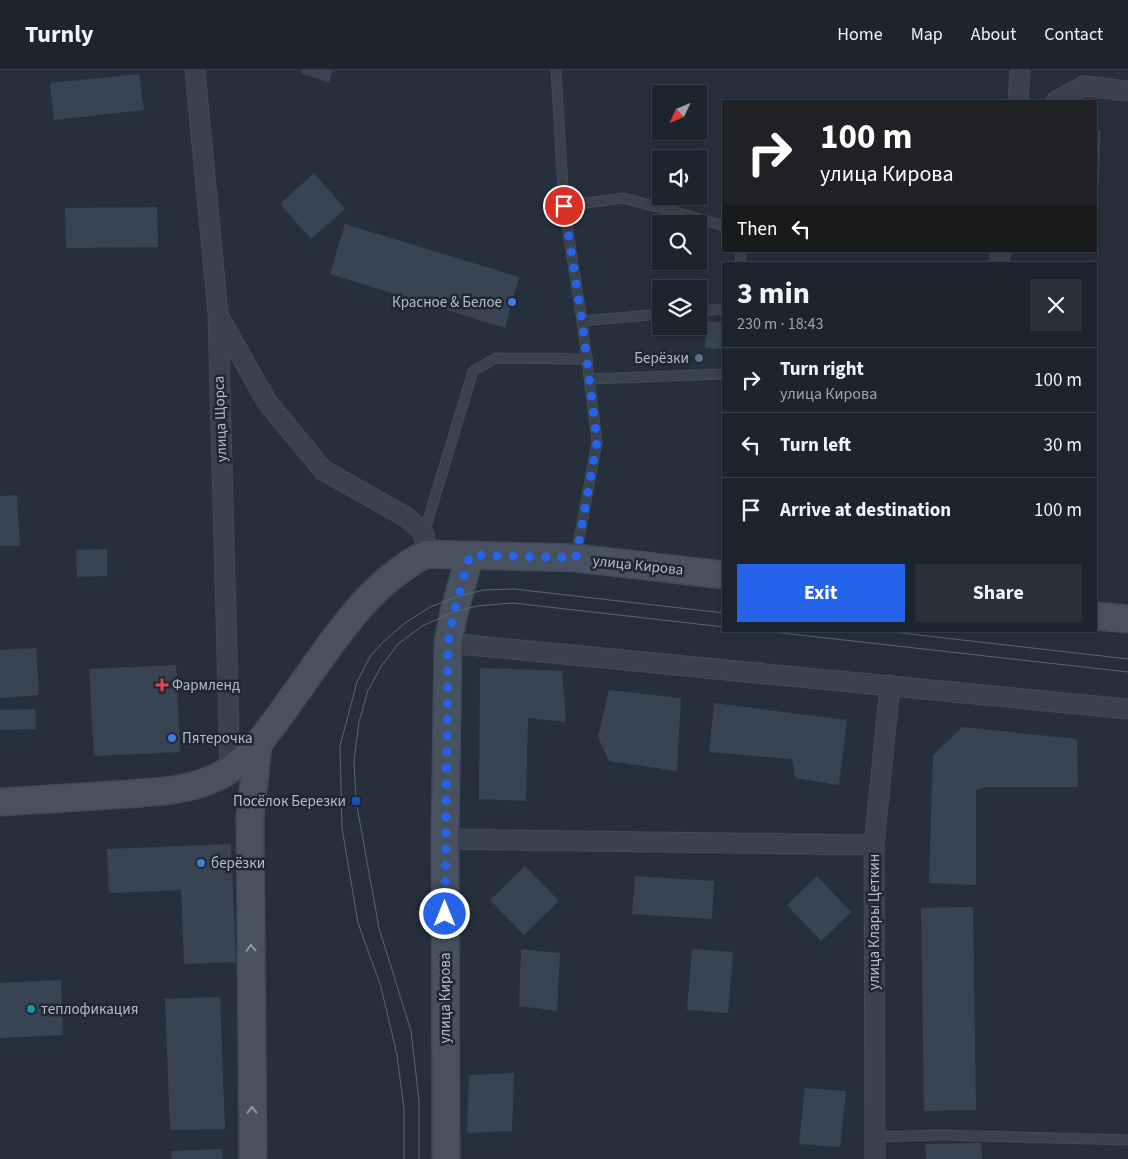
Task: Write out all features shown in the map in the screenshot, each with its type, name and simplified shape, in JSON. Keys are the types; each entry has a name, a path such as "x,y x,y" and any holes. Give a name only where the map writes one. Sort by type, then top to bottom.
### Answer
{"street":[{"name":"улица Щорса","path":"195,70 218,313 230,769"},
{"path":"1018,100 1020,70"},
{"path":"1058,100 1084,86 1128,91"},
{"path":"218,313 267,402 323,470 406,517 425,543 470,555"},
{"path":"0,802 181,790 212,780 230,769 258,746 360,606 408,563 425,543"},
{"name":"улица Кирова","path":"446,1159 445,839 448,643 454,612 470,555 576,558 722,575"},
{"path":"1097,616 1128,620"},
{"path":"448,643 1128,709"},
{"name":"улица Клары Цеткин","path":"875,1159 874,845 890,685"},
{"path":"253,1159 250,817 258,746"},
{"path":"445,839 874,845"}],"lane":[{"path":"556,70 564,206 588,359 597,442 576,558"},
{"path":"564,206 624,198 722,225"},
{"path":"707,310 722,309"},
{"path":"582,321 652,315"},
{"path":"425,543 473,371 496,358 588,359"},
{"path":"590,379 722,374"},
{"path":"875,1137 938,1135 1128,1140"}],"building":[{"path":"302,70 333,70 329,83 301,73"},
{"path":"139,74 144,110 54,120 50,83"},
{"path":"1097,131 1101,131 1098,195"},
{"path":"314,173 345,209 311,239 280,204"},
{"path":"157,207 158,247 66,248 65,208"},
{"path":"345,224 519,277 505,328 330,274"},
{"path":"707,321 722,322 722,349 705,348"},
{"path":"17,495 20,546 0,546 0,496"},
{"path":"107,549 107,576 77,577 76,550"},
{"path":"36,648 39,695 0,698 0,650"},
{"path":"176,665 180,752 94,756 89,669"},
{"path":"480,668 562,671 566,722 528,718 526,801 479,799"},
{"path":"609,690 681,698 677,771 609,761 598,737"},
{"path":"714,703 847,720 839,785 795,778 792,759 709,752"},
{"path":"35,709 36,729 0,730 0,710"},
{"path":"962,727 1077,739 1078,787 985,787 976,790 976,885 929,883 933,755"},
{"path":"231,844 236,962 184,964 181,890 109,893 107,849"},
{"path":"525,866 559,901 524,935 490,900"},
{"path":"635,876 714,881 712,919 632,914"},
{"path":"817,876 851,912 821,941 787,905"},
{"path":"973,907 976,1110 924,1111 921,908"},
{"path":"521,949 560,953 557,1011 519,1006"},
{"path":"692,949 733,952 728,1013 687,1010"},
{"name":"теплофикация","path":"61,980 63,1035 0,1038 0,983"},
{"path":"220,997 225,1129 170,1130 165,999"},
{"path":"514,1073 512,1131 467,1133 469,1075"},
{"path":"805,1088 846,1091 840,1147 799,1144"},
{"path":"981,1143 982,1159 926,1159 925,1144"},
{"path":"222,1149 223,1159 172,1159 171,1151"}],"tram line":[{"path":"404,1159 404,1109 397,1055 381,987 358,923 342,828 340,746 357,682 371,655 405,623 430,607 459,596 484,590 514,589 722,613"},
{"path":"419,1159 419,1101 411,1031 379,928 356,801 354,760 359,722 368,690 381,667 398,644 422,626 454,612 477,606 513,603 722,627"},
{"path":"773,632 1128,672"},
{"path":"893,632 1128,659"}],"place":[{"name":"Красное & Белое","path":"512,302"},
{"name":"Берёзки","path":"699,358"},
{"name":"Фармленд","path":"162,685"},
{"name":"Пятерочка","path":"172,738"},
{"name":"Посёлок Березки","path":"356,801"},
{"name":"берёзки","path":"201,863"},
{"name":"теплофикация","path":"31,1009"}],"route":[{"path":"445,914 448,643 454,612 470,555 576,558 597,442 588,359 564,206"}]}
